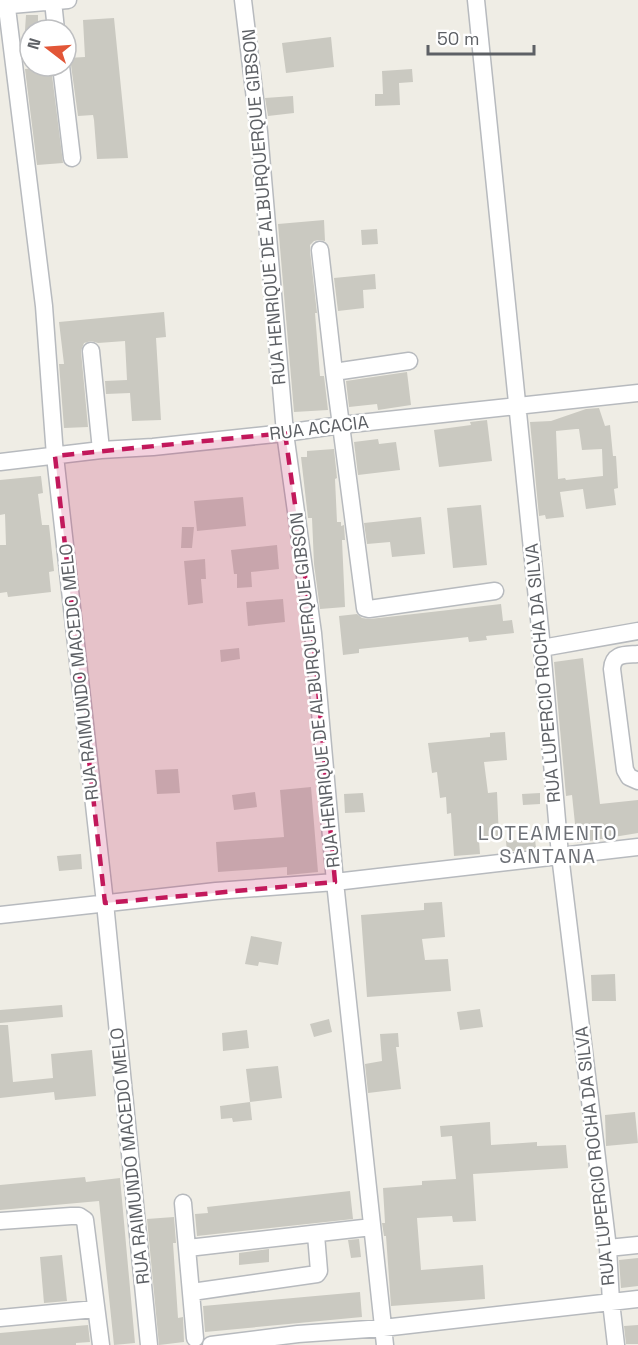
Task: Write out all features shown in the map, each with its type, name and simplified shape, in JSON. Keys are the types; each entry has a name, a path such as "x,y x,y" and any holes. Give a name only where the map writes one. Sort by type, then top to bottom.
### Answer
{"street":[{"name":"RUA HENRIQUE DE ALBURQUERQUE GIBSON","path":"243,0 259,132 285,433 313,633 335,882 384,1337"},
{"name":"RUA LUPERCIO ROCHA DA SILVA","path":"476,0 542,648 560,855 608,1248 616,1345"},
{"path":"4,4 60,1 58,18"},
{"name":"RUA RAIMUNDO MACEDO MELO","path":"4,4 44,306 55,456 105,903 149,1345"},
{"path":"62,78 72,158"},
{"path":"320,250 333,372 365,608 495,591"},
{"path":"91,351 101,450"},
{"path":"333,372 409,361"},
{"name":"RUA ACACIA","path":"0,462 285,433 638,393"},
{"path":"542,648 638,631"},
{"path":"638,654 618,656 614,659 612,669 625,770 629,777 638,781"},
{"path":"0,915 216,891 335,882 638,847"},
{"path":"183,1203 195,1338"},
{"path":"0,1221 71,1216 79,1216 85,1220 101,1345"},
{"path":"188,1248 372,1227"},
{"path":"192,1292 317,1274 319,1271 316,1235"},
{"path":"608,1248 638,1245"},
{"path":"216,1345 297,1339 384,1337 638,1299"},
{"path":"0,1318 95,1309"}],"highlighted area":[{"path":"285,433 313,633 335,882 105,903 55,456"}],"building":[{"path":"26,15 38,15 38,18 26,18"},
{"path":"114,18 128,158 97,159 93,115 78,116 73,78 78,78 78,57 85,57 83,20"},
{"path":"331,37 334,67 286,73 282,43"},
{"path":"412,69 413,82 399,83 400,105 375,106 375,94 383,94 382,71"},
{"path":"26,78 52,78 63,163 37,165"},
{"path":"293,96 294,113 268,116 265,98"},
{"path":"324,220 325,241 314,241 310,245 310,251 317,313 315,313 320,376 324,376 328,410 294,412 278,224"},
{"path":"377,229 378,244 362,245 361,230"},
{"path":"375,274 376,289 363,290 364,308 338,311 334,278"},
{"path":"164,312 166,337 156,338 161,420 132,421 130,393 106,394 105,381 127,380 125,341 98,343 91,341 84,343 81,351 88,427 64,428 59,364 64,364 59,322"},
{"path":"407,372 411,405 378,410 377,404 349,407 346,381"},
{"path":"599,408 605,426 610,425 613,456 616,456 618,488 614,489 616,505 586,509 583,489 560,492 564,517 546,519 545,515 539,516 530,422 551,421 586,409","holes":["579,429 582,450 602,449 603,476 558,479 556,431"]},
{"path":"487,420 492,461 439,467 434,430 471,425 470,422"},
{"path":"378,439 379,444 396,442 400,470 358,475 354,442"},
{"path":"334,449 337,478 335,479 337,522 341,522 341,526 344,525 345,540 342,540 345,607 320,609 314,564 312,518 308,518 301,457 307,457 307,451"},
{"path":"41,476 43,493 38,494 42,525 49,525 54,571 49,572 51,592 8,597 7,592 0,593 0,545 6,545 5,514 0,515 0,480"},
{"path":"243,497 246,526 197,531 194,501"},
{"path":"481,505 487,565 453,568 447,508"},
{"path":"421,517 425,554 392,557 390,542 367,544 364,523"},
{"path":"182,527 194,527 192,548 181,548"},
{"path":"277,545 279,569 251,572 252,587 237,588 237,574 234,574 231,550"},
{"path":"205,559 206,579 201,579 203,603 188,605 184,561"},
{"path":"283,599 285,622 248,626 246,602"},
{"path":"501,604 503,621 512,620 514,633 486,636 487,640 469,642 468,637 359,649 359,653 343,655 339,616 357,614 362,618 370,619"},
{"path":"239,648 240,659 221,662 220,650"},
{"path":"583,658 600,804 638,800 638,833 577,843 572,795 566,796 554,662"},
{"path":"505,732 507,760 484,762 488,793 497,792 499,839 479,840 480,854 454,856 451,813 447,814 446,797 440,798 437,772 432,773 428,743 490,737 490,733"},
{"path":"178,769 180,793 157,794 155,770"},
{"path":"311,787 318,872 287,875 287,867 218,872 216,842 284,837 280,790"},
{"path":"255,792 257,807 234,810 232,795"},
{"path":"363,793 365,812 345,813 344,794"},
{"path":"540,793 540,804 523,805 522,794"},
{"path":"535,839 536,848 507,852 506,841"},
{"path":"81,854 82,869 59,871 57,856"},
{"path":"442,902 445,937 422,939 425,960 448,959 451,991 367,997 361,915 424,910 424,903"},
{"path":"251,936 282,942 278,965 259,962 258,966 245,964"},
{"path":"615,974 616,1001 592,1001 591,975"},
{"path":"62,1005 63,1017 0,1023 0,1010"},
{"path":"480,1009 483,1027 460,1030 457,1012"},
{"path":"329,1019 332,1032 314,1037 310,1024"},
{"path":"0,1025 8,1025 13,1082 53,1078 51,1054 92,1050 96,1096 55,1100 54,1092 0,1098"},
{"path":"247,1030 249,1048 223,1051 222,1033"},
{"path":"398,1033 399,1047 396,1047 401,1089 368,1093 365,1064 382,1061 380,1034"},
{"path":"278,1066 282,1098 250,1102 246,1069"},
{"path":"250,1102 252,1120 233,1122 232,1118 221,1119 220,1106"},
{"path":"635,1112 638,1143 606,1146 605,1115"},
{"path":"490,1122 491,1145 537,1142 537,1146 566,1145 568,1168 473,1174 476,1221 453,1222 452,1216 417,1218 421,1270 483,1265 485,1299 391,1306 386,1236 384,1236 382,1223 385,1223 383,1188 422,1185 422,1181 456,1179 452,1136 441,1137 440,1126"},
{"path":"85,1177 86,1182 120,1178 135,1343 114,1345 99,1201 0,1210 0,1185"},
{"path":"350,1191 353,1219 197,1236 195,1214 208,1213 207,1207"},
{"path":"174,1217 176,1243 173,1243 178,1318 183,1317 184,1342 159,1345 147,1219"},
{"path":"359,1239 361,1257 351,1258 348,1240"},
{"path":"269,1249 269,1262 239,1265 239,1253"},
{"path":"62,1255 67,1301 44,1303 40,1257"},
{"path":"638,1258 638,1286 621,1288 619,1260"},
{"path":"360,1292 362,1317 205,1332 203,1306"},
{"path":"88,1325 90,1342 76,1343 76,1345 0,1345 0,1333"},
{"path":"638,1325 638,1344 626,1344 624,1326"}],"district":[{"name":"LOTEAMENTO SANTANA","path":"548,844"}]}
